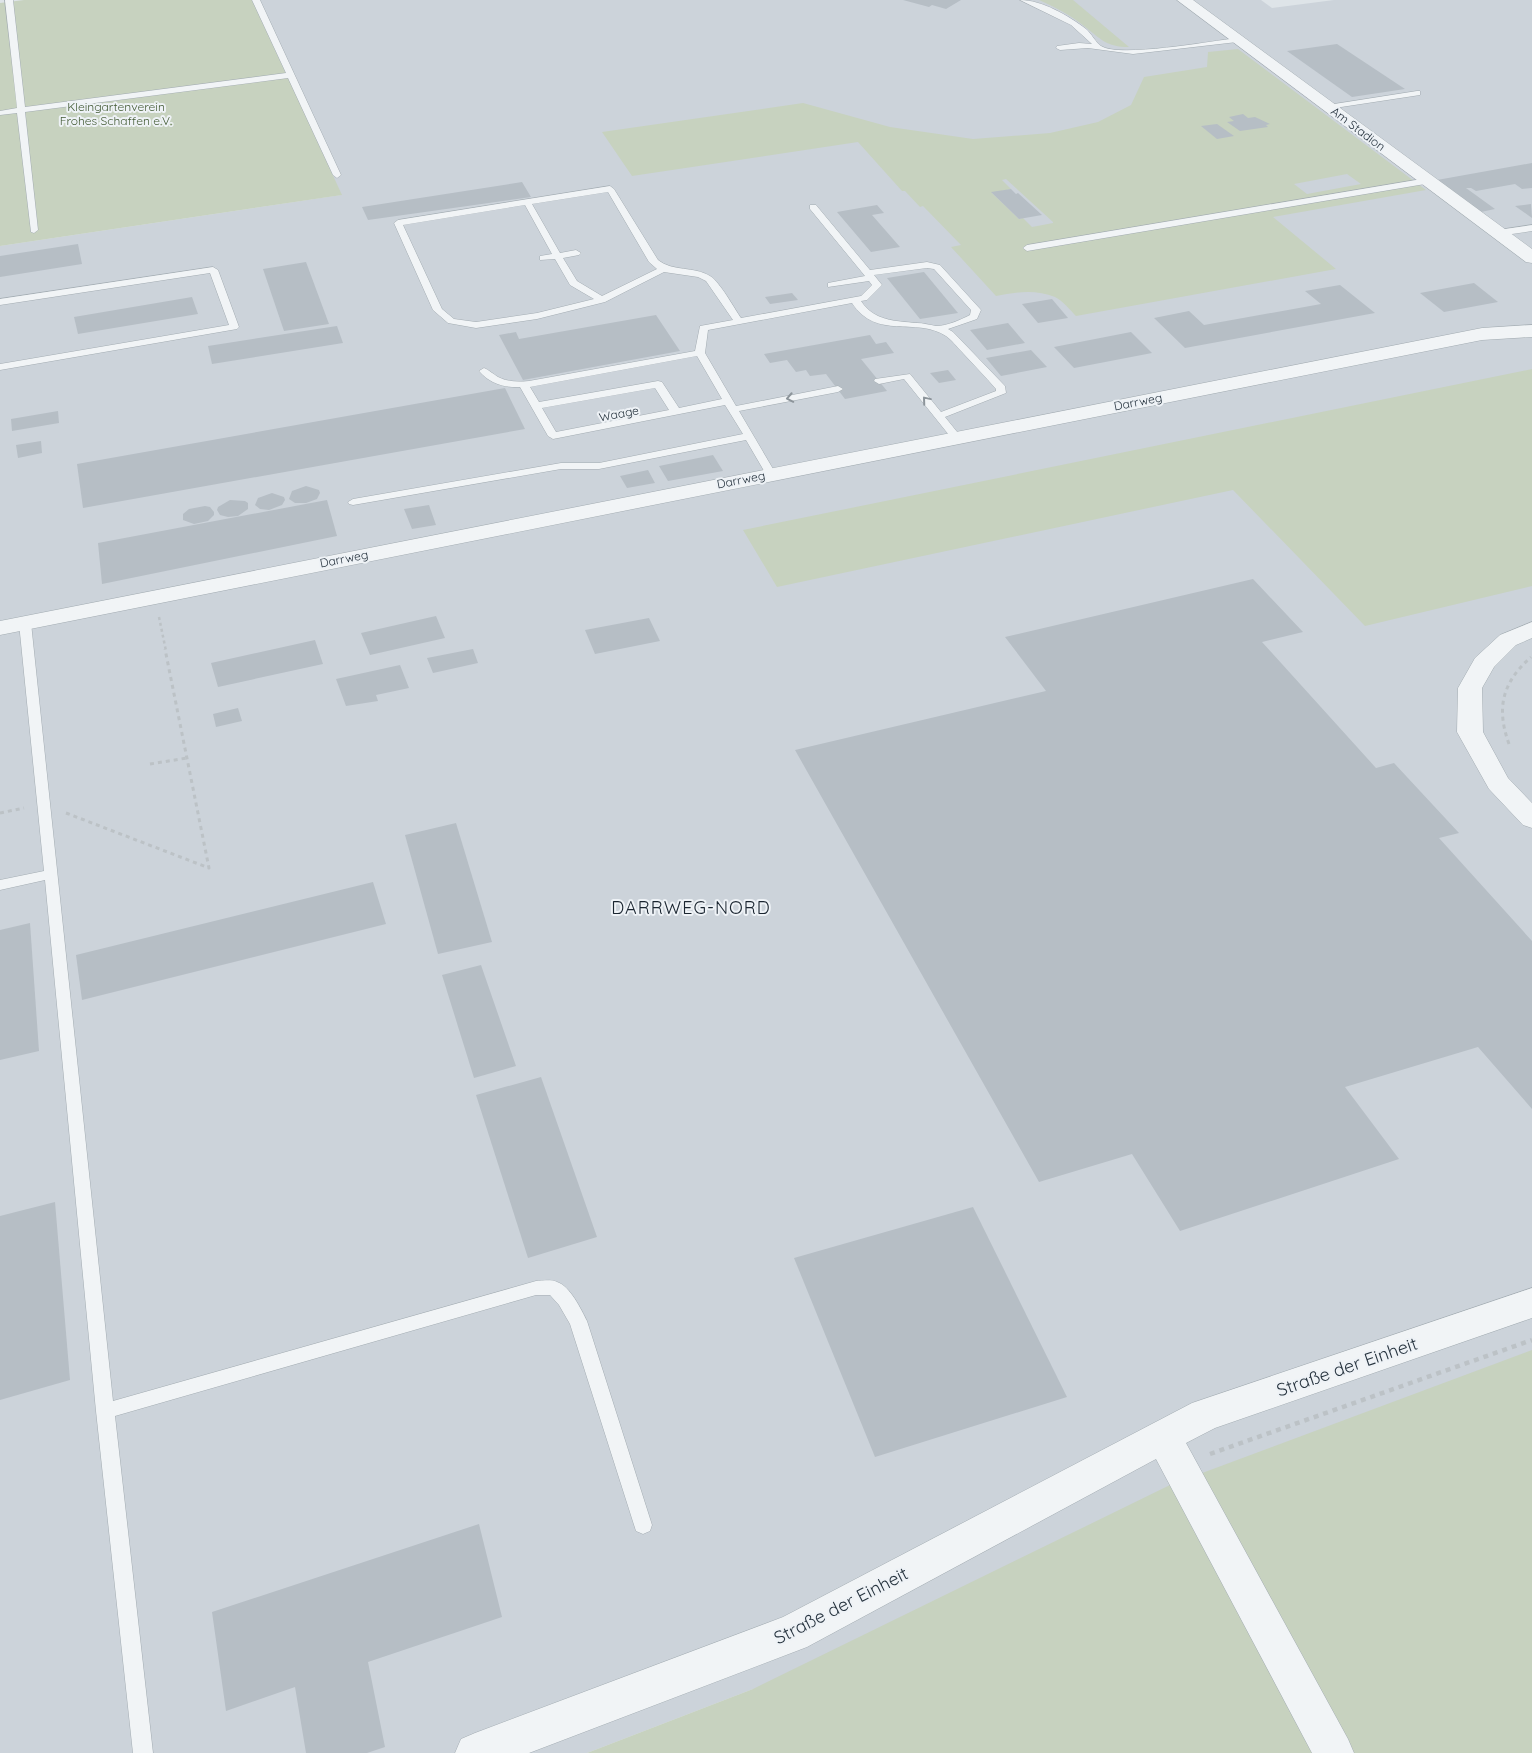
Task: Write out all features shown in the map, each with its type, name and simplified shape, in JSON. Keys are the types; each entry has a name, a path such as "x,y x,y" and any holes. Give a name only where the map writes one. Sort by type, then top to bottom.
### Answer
{"street":[{"name":"Am Stadion","path":"1184,0 1532,258"},
{"name":"Darrweg","path":"0,628 1482,334 1532,317"},
{"name":"Darrweg","path":"1482,334 1532,331"},
{"path":"1532,629 1508,640 1484,663 1470,688 1470,732 1498,784 1532,819"},
{"name":"Straße der Einheit","path":"475,1753 793,1634 1171,1451 1205,1415 1532,1303"},
{"path":"1171,1451 1334,1753"}],"lane":[{"path":"0,2 11,0 34,230"},
{"path":"256,0 337,175"},
{"path":"1024,0 1065,19 1081,30 1097,46"},
{"path":"1060,48 1081,44 1130,52 1238,40"},
{"path":"0,113 290,75"},
{"path":"1328,106 1417,93"},
{"path":"1027,248 1428,181"},
{"path":"663,269 602,300 538,316 476,325 451,321 438,310 398,223 610,189 654,262 663,269 700,275 709,280 739,322"},
{"path":"527,202 573,283 602,300"},
{"path":"771,474 700,352 703,328 864,298 878,285 813,207"},
{"path":"1498,233 1532,228"},
{"path":"543,258 576,253"},
{"path":"831,285 927,264 937,266 976,310 974,317 940,328"},
{"path":"0,302 214,270 234,327 0,367"},
{"path":"855,300 866,314 880,321 940,328 950,334 1002,388 1001,394 939,416"},
{"path":"484,371 493,380 510,385 523,384 700,352"},
{"path":"879,382 906,376 957,438"},
{"path":"523,384 553,436 676,412 838,389"},
{"path":"536,406 658,384 676,412"},
{"path":"353,502 561,466 599,466 750,436"},
{"path":"25,623 105,1411 143,1753"},
{"path":"0,885 51,874"},
{"path":"105,1411 536,1288 554,1288 565,1300 578,1321 643,1524"}],"path":[{"path":"0,813 44,805 209,868 155,597"},
{"path":"1512,751 1503,729 1502,698 1517,668 1532,656"},
{"path":"150,764 187,758"},
{"path":"1171,1451 1532,1340"}],"shaded area":[{"path":"252,0 1261,0 1272,8 1334,0 1532,0 1532,1753 753,1689 587,1753 0,1753 0,246 341,195"}],"green space":[{"name":"Kleingartenverein Frohes Schaffen e.V.","path":"24,0 252,0 342,195 0,246 0,3"},
{"path":"1039,0 1073,0 1129,47 1109,44 1057,8"},
{"path":"1238,49 1426,190 1273,217 1336,269 1076,316 1061,301 1048,294 1026,292 996,296 951,247 961,245 923,206 920,207 905,191 902,191 858,142 632,176 602,132 803,103 890,127 973,139 1050,133 1098,122 1131,105 1144,77 1207,67 1208,52","holes":["1347,174 1361,184 1307,194 1294,184","1006,179 1053,222 1053,223 1032,227 1023,218 1019,219 992,193 1011,189 1002,180"]},
{"path":"1532,369 1532,586 1365,626 1233,490 777,587 743,530"},
{"path":"1532,1350 1532,1753 587,1753 753,1689 1170,1485"}],"building":[{"path":"903,0 961,0 946,9 932,5 929,7"},
{"path":"1337,44 1405,89 1352,97 1287,51"},
{"path":"1243,114 1248,118 1255,117 1270,124 1266,125 1268,127 1240,131 1227,122 1234,121 1229,117"},
{"path":"1217,124 1234,136 1217,139 1201,126"},
{"path":"1532,163 1532,188 1522,189 1515,184 1476,191 1466,188 1495,209 1481,212 1437,180"},
{"path":"522,182 531,197 368,220 362,207"},
{"path":"1011,189 1042,215 1019,219 991,192"},
{"path":"1531,204 1532,218 1515,206"},
{"path":"877,205 884,213 872,215 900,247 871,252 837,212"},
{"path":"78,244 82,264 0,277 0,256"},
{"path":"306,262 329,324 284,331 263,269"},
{"path":"924,272 958,313 920,319 887,278"},
{"path":"1474,283 1498,302 1444,312 1420,293"},
{"path":"1340,285 1375,313 1185,348 1154,318 1189,311 1204,325 1321,304 1305,291"},
{"path":"792,293 798,300 770,304 765,297"},
{"path":"192,297 198,314 78,334 74,317"},
{"path":"1052,299 1068,318 1038,323 1022,304"},
{"path":"656,315 680,351 523,380 499,335 516,332 519,339"},
{"path":"1008,323 1025,343 987,350 970,330"},
{"path":"337,326 343,343 212,364 208,346"},
{"path":"1131,332 1152,353 1074,368 1054,347"},
{"path":"870,335 876,344 886,342 894,353 861,359 887,391 845,399 826,374 810,376 806,370 796,372 787,360 770,363 764,354"},
{"path":"1031,350 1047,367 1001,376 986,358"},
{"path":"948,370 956,380 939,383 930,373"},
{"path":"505,388 525,429 83,508 77,464"},
{"path":"58,411 59,423 12,431 11,419"},
{"path":"41,441 42,453 18,458 16,445"},
{"path":"713,455 723,471 668,481 659,466"},
{"path":"648,470 655,483 627,488 620,476"},
{"path":"306,486 319,490 320,493 317,499 306,503 295,503 289,499 292,491"},
{"path":"272,493 284,497 285,500 282,505 269,510 260,509 255,505 258,498"},
{"path":"230,500 245,501 248,503 248,509 238,516 228,517 220,515 217,510 218,507"},
{"path":"327,500 337,536 102,584 98,543"},
{"path":"429,505 436,525 412,529 404,509"},
{"path":"210,507 214,512 214,515 208,521 194,524 183,520 183,514 189,509"},
{"path":"1253,579 1303,632 1262,642 1376,768 1394,763 1459,833 1439,838 1532,941 1532,1109 1478,1047 1345,1087 1399,1159 1180,1231 1132,1154 1039,1182 795,750 1046,691 1005,637"},
{"path":"436,616 445,638 370,655 361,633"},
{"path":"649,618 660,641 595,654 585,630"},
{"path":"315,640 323,664 218,687 211,663"},
{"path":"473,649 478,663 433,673 427,658"},
{"path":"400,665 409,688 376,695 378,701 346,706 336,679"},
{"path":"238,708 242,721 216,727 213,714"},
{"path":"456,823 492,942 438,954 405,835"},
{"path":"373,882 386,924 82,1000 76,955"},
{"path":"30,923 39,1051 0,1060 0,930"},
{"path":"481,965 516,1066 474,1078 442,975"},
{"path":"541,1077 597,1237 528,1258 476,1095"},
{"path":"55,1202 70,1380 0,1400 0,1216"},
{"path":"973,1207 1067,1397 875,1457 794,1258"},
{"path":"479,1524 502,1617 368,1662 385,1747 367,1753 306,1753 295,1687 226,1711 212,1612"}],"district":[{"name":"DARRWEG-NORD","path":"691,908"}]}
